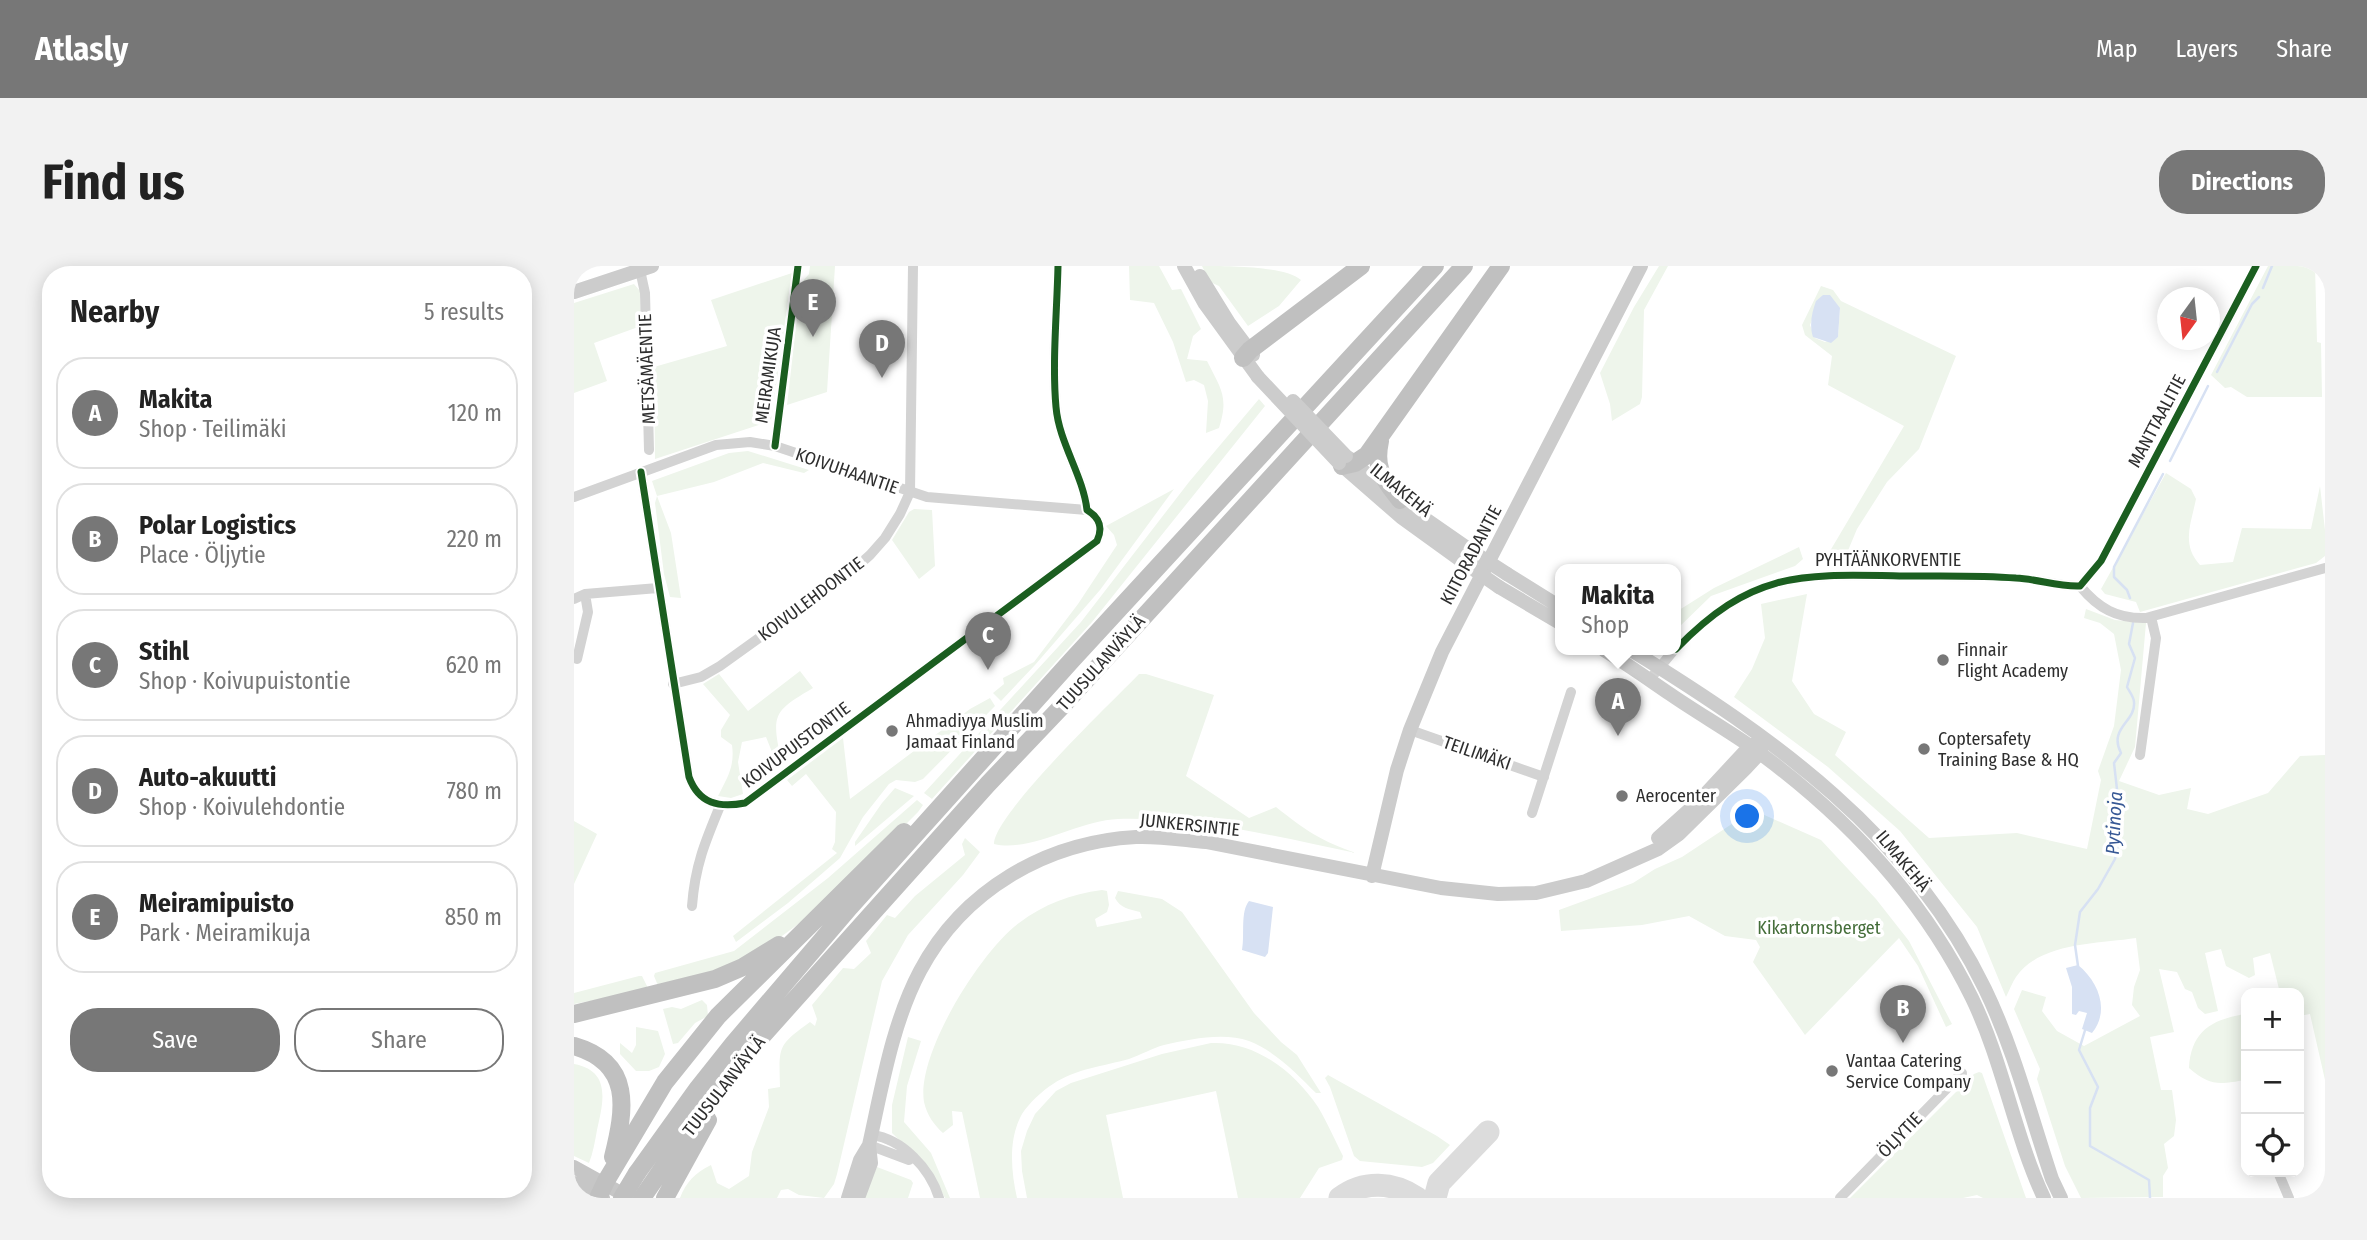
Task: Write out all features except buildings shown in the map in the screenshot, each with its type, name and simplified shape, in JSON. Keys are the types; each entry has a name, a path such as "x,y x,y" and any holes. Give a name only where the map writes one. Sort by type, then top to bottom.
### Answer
{"highway":[{"path":"1246,354 1361,266"},
{"name":"TUUSULANVÄYLÄ","path":"644,1185 698,1088 850,907 1435,266"},
{"name":"TUUSULANVÄYLÄ","path":"622,1198 644,1185 746,1054 988,784 1464,266"},
{"path":"1345,462 1367,455 1501,266"},
{"path":"1380,438 1377,463 1386,483 1400,500"},
{"path":"602,1192 614,1162 657,1094 718,1016 885,850 975,769"},
{"path":"574,1014 715,979 743,967 811,924"},
{"path":"574,1046 599,1057 617,1076 622,1114 614,1162"},
{"path":"666,1196 746,1054"}],"main road":[{"path":"1184,266 1205,304 1246,354"},
{"path":"1195,266 1246,354"},
{"name":"KIITORADANTIE","path":"1372,876 1410,730 1442,652 1641,266"},
{"path":"574,292 646,268"},
{"name":"ILMAKEHÄ","path":"1246,354 1345,462 1401,517 1470,558 1555,619"},
{"name":"ILMAKEHÄ","path":"1345,462 1400,500 1470,558"},
{"name":"ILMAKEHÄ","path":"1503,580 1555,605"},
{"name":"ILMAKEHÄ","path":"1615,655 1655,673 1742,722 1758,746 1861,841 1917,906 1972,999 2044,1198"},
{"name":"ILMAKEHÄ","path":"1636,655 1655,673"},
{"name":"ILMAKEHÄ","path":"1758,746 1824,786 1875,831 1920,884 1946,920 1986,990 2001,1026 2052,1179 2062,1198"},
{"name":"JUNKERSINTIE","path":"848,1198 860,1160 870,1140 898,1027 919,972 949,927 969,905 1019,869 1074,847 1139,837 1206,842 1372,876 1475,892 1536,893 1586,881 1635,858 1758,746"},
{"name":"JUNKERSINTIE","path":"858,1198 871,1163 870,1140"},
{"path":"574,1167 630,1198"},
{"path":"574,1183 602,1192"}],"street":[{"name":"MEIRAMIKUJA","path":"775,446 798,266"},
{"name":"KOIVULEHDONTIE","path":"673,684 701,677 720,666 852,571 885,538 900,514 909,492 913,266"},
{"path":"1058,266 1056,409 1068,453 1085,494 1087,510"},
{"name":"MANTTAALITIE","path":"2080,586 2101,561 2256,266"},
{"name":"METSÄMÄENTIE","path":"646,268 649,450"},
{"name":"KOIVUHAANTIE","path":"574,497 716,445 750,442 775,446 927,497 1087,510"},
{"path":"641,472 689,777 693,788 707,802 720,806 700,854 692,906"},
{"name":"KOIVUPUISTONTIE","path":"720,806 745,803 1089,548 1101,533 1095,515 1087,510"},
{"path":"2080,586 2093,603 2106,610 2129,617 2151,617 2325,568"},
{"name":"PYHTÄÄNKORVENTIE","path":"1681,644 1714,614 1738,597 1761,587 1803,576 1991,577 2026,579 2067,587 2080,586"},
{"path":"574,599 585,593 658,588"},
{"path":"577,659 588,612 585,593"},
{"path":"2140,754 2156,638 2151,617"},
{"name":"PYHTÄÄNKORVENTIE","path":"1655,673 1671,655"},
{"path":"1532,813 1571,692"},
{"name":"TEILIMÄKI","path":"1410,730 1544,777"},
{"name":"ÖLJYTIE","path":"1840,1198 1962,1073"},
{"path":"870,1140 892,1140 924,1170 939,1198"},
{"path":"2280,1177 2289,1198"}],"green space":[{"path":"810,266 835,266 827,392 787,405 801,283 809,274"},
{"path":"1129,266 1159,266 1172,290 1181,289 1201,329 1193,336 1187,359 1207,361 1216,379 1223,401 1219,428 1206,433 1208,401 1204,385 1194,380 1186,382 1173,342 1154,303 1130,300"},
{"path":"1202,266 1269,269 1293,275 1301,280 1279,306 1248,326 1219,286 1210,282"},
{"path":"1659,266 1668,266 1644,310 1640,404 1612,421 1610,404 1600,373"},
{"path":"2268,266 2315,266 2322,397 2247,397 2231,387 2225,388 2211,375"},
{"path":"792,273 771,421 655,459 654,367 727,346 711,300"},
{"path":"634,284 640,291 641,326 594,343 607,381 574,393 574,303"},
{"path":"1821,286 1833,290 1841,301 1956,356 1919,449 1887,482 1857,529 1847,553 1858,567 1835,565 1830,551 1904,426 1828,385 1832,356 1805,335 1802,325","holes":["1840,308 1838,337 1825,342 1815,338 1810,325 1814,315"]},
{"path":"1259,399 1265,406 1092,622 932,799 924,793 1081,622 1189,482"},
{"path":"748,451 809,470 804,473 763,463 714,482 657,496 652,481 729,453"},
{"path":"2166,473 2191,489 2196,499 2189,541 2194,557 2200,565 2233,562 2242,528 2311,529 2320,486 2325,556 2316,563 2140,612 2136,602 2105,594 2101,589"},
{"path":"1174,489 1100,590 1001,701 993,693 1004,684 1003,678 1034,662 1078,604 1117,545 1114,535 1106,526"},
{"path":"657,496 671,533 681,598 670,597 664,574 655,503"},
{"path":"914,509 932,510 935,566 919,579 892,540 909,512"},
{"path":"1799,547 1803,559 1795,566 1711,596 1681,625 1681,609 1714,588"},
{"path":"1807,594 1792,681 1814,714 1846,732 1835,755 1929,838 2017,833 2087,849 2101,780 2098,771 2114,726 2121,670 2114,634 2100,623 2084,618 2086,609 2115,620 2146,623 2135,747 2119,781 2159,795 2191,788 2187,809 2208,814 2268,793 2300,756 2325,755 2325,1080 2310,1014 2304,1015 2304,988 2279,988 2270,953 2253,958 2255,975 2249,978 2226,966 2221,949 2205,953 2218,1011 2205,1014 2198,1008 2192,992 2185,989 2177,972 2159,969 2174,1032 2150,1037 2161,1090 2172,1090 2176,1120 2174,1136 2164,1144 2168,1168 2163,1176 2163,1197 2081,1198 2065,1166 2037,1079 2040,1069 2014,1009 2022,990 2046,997 2042,1011 2057,1031 2084,1046 2140,1016 2132,1005 2140,970 2136,938 2071,947 2040,957 2016,977 2006,997 1977,927 1900,831 1828,767 1734,697 1752,669 1765,638 1761,604"},
{"path":"800,671 813,688 790,702 779,715 776,732 781,759 776,762 766,737 742,742 738,762 743,794 731,798 718,796 730,772 732,760 732,745 721,737 721,730 730,715 703,684 719,674 748,711"},
{"path":"1139,674 1214,695 1186,776 1249,818 1276,807 1314,834 1356,853 1238,829 1148,819 1103,821 1024,844 994,844 999,829 1033,784"},
{"path":"990,698 995,706 923,779 915,782 896,780 889,784 863,817 840,858 788,903 736,942 733,936 837,853 832,849 835,842 836,812 806,774 792,786 787,780 843,738 850,799 970,709"},
{"path":"895,788 914,796 855,846 855,842"},
{"path":"917,800 923,805 918,812 801,922 748,958 721,970 659,988 655,973 734,951 828,878"},
{"name":"Kikartornsberget","path":"1753,810 1821,840 1876,899 1909,941 1952,1024 1946,1027 1918,966 1899,938 1805,1035 1753,962 1760,947 1756,940 1725,936 1689,916 1642,925 1561,931 1559,910 1633,883 1682,857"},
{"path":"574,821 597,834 574,884"},
{"path":"965,838 980,852 963,875 908,935 882,981 837,1174 834,1184 824,1198 799,1195 788,1189 781,1190 777,1198 680,1198 692,1178 711,1165 717,1183 729,1189 749,1176 752,1152 769,1107 768,1089 780,1087 782,1048 810,1022 815,1026 817,1019 812,1005 843,968 854,969 871,953 866,941 887,915 895,918 915,896 965,855 962,844"},
{"path":"1107,891 1109,905 1107,912 1095,919 1097,927 1142,918 1140,912 1119,904 1115,898 1118,891 1162,899 1182,912 1254,1013 1297,1055 1321,1093 1316,1093 1277,1057 1259,1045 1239,1038 1207,1037 1160,1046 1129,1059 1071,1075 1040,1094 1022,1114 1014,1134 1012,1166 1017,1198 980,1198 962,1112 952,1111 953,1125 943,1133 925,1107 924,1082 930,1058 954,1005 970,979 1004,937 1028,916 1048,905 1079,894"},
{"path":"642,976 649,990 574,1004 574,993"},
{"path":"702,1000 707,1005 708,1016 695,1023 678,1043 673,1044 663,1009 681,1009"},
{"path":"2241,1015 2241,1081 2216,1083 2189,1068 2191,1055 2199,1036 2206,1029"},
{"path":"636,1027 658,1031 665,1054 659,1067 649,1071 636,1071 620,1054 620,1043 632,1053 636,1045"},
{"path":"908,1037 921,1041 907,1086 904,1122 931,1153 950,1198 945,1198 930,1170 892,1133 892,1105"},
{"path":"1211,1043 1243,1047 1272,1061 1297,1082 1321,1113 1343,1156 1342,1160 1319,1168 1300,1198 1238,1198 1216,1091 1106,1115 1123,1198 1027,1198 1021,1151 1035,1114 1056,1091 1071,1083 1162,1054"},
{"path":"574,1064 594,1073 602,1090 601,1109 589,1163 574,1156"},
{"path":"1982,1073 2026,1198 1983,1198 1977,1195 1963,1198 1850,1198 1974,1074"},
{"path":"1328,1075 1450,1145 1433,1163 1422,1167 1360,1161 1354,1156 1325,1078"},
{"path":"877,1167 911,1180 913,1183 908,1198 863,1198"}],"water":[{"path":"1823,295 1830,295 1840,308 1838,337 1831,343 1813,337 1812,332 1811,319 1816,301"},
{"path":"1249,901 1273,907 1268,953 1265,957 1242,950 1244,917"},
{"path":"2078,965 2092,980 2100,997 2100,1015 2092,1033 2082,1029 2087,1013 2079,1011 2076,1015 2072,1014 2072,987 2066,968"}],"waterway":[{"path":"2263,288 2272,266"},
{"path":"2217,372 2252,304 2259,297"},
{"path":"2170,461 2208,386"},
{"path":"2130,598 2127,590 2114,577 2114,567 2163,474"},
{"name":"Pytinoja","path":"2078,966 2075,945 2080,912 2098,889 2115,859 2118,843 2116,817 2119,807 2114,763 2121,753 2118,744 2120,731 2133,709 2134,700 2127,687 2135,658 2129,644 2133,623"},
{"name":"Pytinoja","path":"2086,1027 2079,1050 2098,1087 2090,1108 2090,1146 2149,1180 2150,1198"}],"taxiway":[{"path":"1435,1198 1439,1183 1488,1132"},
{"path":"1340,1198 1359,1188 1378,1185 1398,1189 1417,1198"}],"cycle path":[{"path":"775,446 798,266"},
{"path":"641,472 689,777 698,793 711,802 727,805 745,803 1097,541 1099,524 1095,516 1087,510 1056,407 1058,266"},
{"path":"1681,644 1730,604 1780,582 1807,577 1988,576 2080,586 2101,561 2256,266"}],"place":[{"name":"Meiramipuisto","path":"813,337"},
{"name":"Auto-akuutti","path":"882,378"},
{"name":"Finnair Flight Academy","path":"1943,660"},
{"name":"Stihl","path":"988,670"},
{"name":"Ahmadiyya Muslim Jamaat Finland","path":"892,731"},
{"name":"Makita","path":"1618,736"},
{"name":"Coptersafety Training Base & HQ","path":"1924,749"},
{"name":"Aerocenter","path":"1622,796"},
{"name":"Polar Logistics","path":"1903,1043"},
{"name":"Vantaa Catering Service Company","path":"1832,1071"}]}
